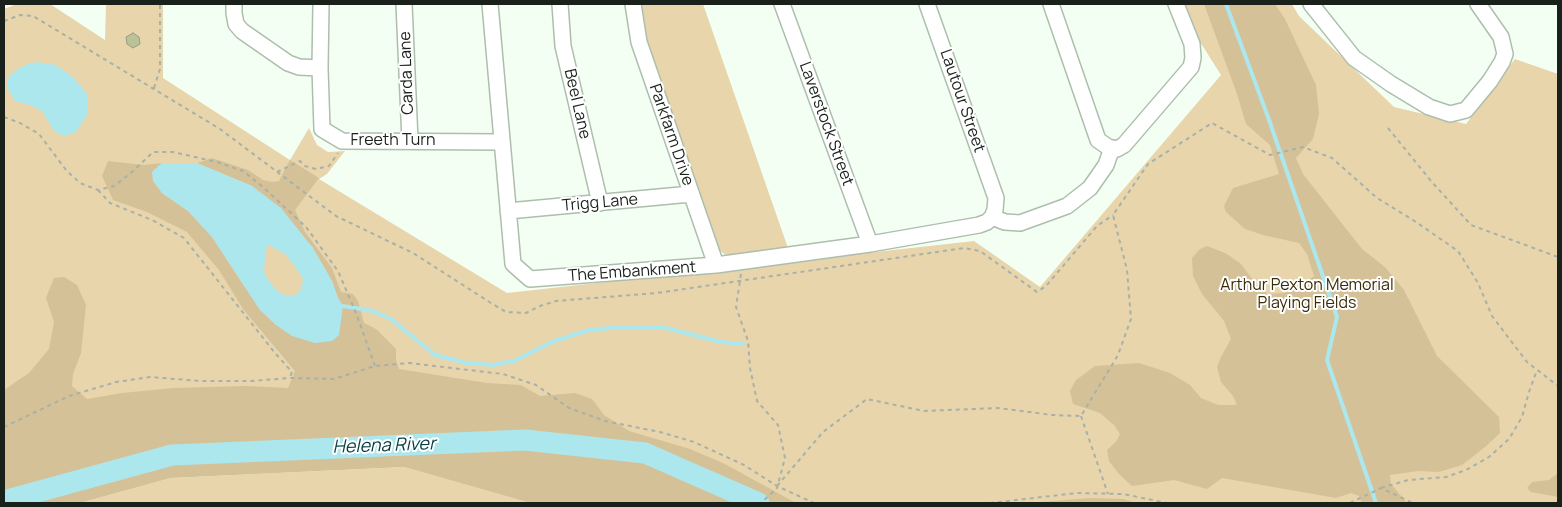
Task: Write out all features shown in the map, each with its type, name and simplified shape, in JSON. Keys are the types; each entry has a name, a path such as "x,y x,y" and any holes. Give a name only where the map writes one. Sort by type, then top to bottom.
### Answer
{"street":[{"path":"234,4 236,24 242,31 288,63 299,67 320,68"},
{"name":"Freeth Turn","path":"321,4 320,68 322,130 342,141 502,142"},
{"name":"Carda Lane","path":"404,4 410,142"},
{"name":"The Embankment","path":"490,4 513,264 530,279 742,262 870,244 979,225 992,217"},
{"name":"Beel Lane","path":"560,4 563,46 600,203"},
{"name":"Parkfarm Drive","path":"634,4 639,42 716,265"},
{"name":"Laverstock Street","path":"782,4 870,244"},
{"name":"Lautour Street","path":"927,4 996,198 996,210 992,217"},
{"path":"1051,4 1098,140 1104,145 1117,149 1124,145 1191,67 1193,58 1192,44 1176,4"},
{"path":"1311,4 1354,58 1391,84 1429,107 1450,114 1466,110 1490,81 1505,54 1501,37 1478,4"},
{"path":"992,217 1005,222 1020,224 1067,206 1090,188 1106,165 1112,148"},
{"name":"Trigg Lane","path":"508,211 691,194"}],"path":[{"path":"154,88 160,69 160,4"},
{"path":"4,117 20,123 39,134 66,170 80,183 98,190 110,203 152,220 184,238 275,354 292,372 290,378"},
{"path":"1081,416 1118,355 1131,319 1127,270 1113,215 1148,164 1212,123 1270,155 1303,147 1332,158 1377,198 1458,251 1478,283 1492,316 1527,362 1558,386"},
{"path":"1388,128 1471,225 1504,239 1558,257"},
{"path":"277,172 300,161 305,166 316,169 329,166 339,153 342,141"},
{"path":"98,190 114,186 153,152 173,152 216,162 242,172 263,187 306,227 338,271 356,313 375,366"},
{"path":"742,262 736,307 748,341 750,368 757,401 778,425 785,458 777,486"},
{"path":"4,427 70,396 116,382 150,377 200,381 251,381 290,378 334,380 375,366 409,363 503,374 536,385 568,408 605,421 660,432 694,442 744,465 777,486 814,503"},
{"path":"1350,503 1381,488 1408,480 1446,477 1466,470 1489,457 1509,439 1522,417 1537,370"},
{"path":"761,503 824,432 867,399 924,411 998,408 1052,415 1081,416"},
{"path":"1081,416 1108,494"},
{"path":"1381,488 1413,503"},
{"path":"990,503 1078,493 1124,494 1166,503"}],"green space":[{"name":"Arthur Pexton Memorial Playing Fields","path":"17,4 50,4 105,40 106,4 163,4 163,78 290,160 309,128 317,145 328,152 345,151 327,174 319,179 507,293 974,241 1040,287 1221,75 1176,4 1292,4 1299,16 1394,107 1466,124 1515,59 1558,74 1558,503 654,503 415,427 4,486 4,9"},
{"path":"639,4 703,4 788,248 735,257 724,254 716,247 648,53"},
{"path":"1204,4 1275,4 1285,19 1316,85 1319,114 1313,139 1296,158 1303,174 1362,249 1385,267 1404,290 1437,356 1499,417 1500,433 1462,465 1439,472 1418,471 1390,475 1391,484 1407,503 1362,503 1359,496 1351,493 1336,498 1222,478 1207,489 1174,480 1132,486 1109,461 1107,450 1116,442 1120,434 1114,425 1100,413 1073,404 1070,391 1076,380 1095,366 1139,363 1170,373 1190,385 1201,398 1218,405 1237,405 1233,396 1221,382 1217,367 1231,339 1224,321 1202,294 1193,276 1192,258 1200,249 1207,246 1225,253 1240,263 1256,284 1268,294 1284,293 1303,284 1314,276 1307,254 1299,243 1245,229 1226,212 1224,206 1233,188 1279,174 1270,145 1246,124"},
{"path":"212,158 248,170 263,180 272,182 279,181 290,160 319,178 295,210 305,232 332,268 341,292 353,294 358,301 364,323 376,329 396,349 396,360 399,369 487,383 521,385 540,396 575,393 592,399 604,415 629,431 690,449 725,464 796,503 530,503 404,467 171,478 80,503 4,503 4,390 29,373 49,349 54,322 46,298 54,278 64,277 77,285 86,305 81,353 73,374 72,386 87,399 122,393 173,388 247,386 288,388 295,371 243,309 219,270 187,232 147,212 113,200 102,176 108,161 144,165 162,163 152,172 162,193 188,211 212,237 260,310 276,325 343,306 332,281 313,248 252,186 197,163"},
{"path":"404,467 530,503 80,503 171,478"},
{"path":"1558,473 1558,497 1531,492 1527,488 1532,482 1549,480"},
{"path":"1090,498 1124,499 1136,503 1027,503"}],"water":[{"path":"37,62 56,65 74,78 88,95 87,115 76,132 65,136 55,132 42,111 15,101 8,89 7,80 12,73 25,65"},
{"path":"162,163 197,163 252,186 281,208 313,248 332,281 343,306 339,335 332,341 315,343 292,336 276,325 260,310 212,237 188,211 162,193 153,181 152,172","holes":["267,244 285,254 303,279 301,290 294,296 286,296 276,290 265,275"]}],"building":[{"path":"133,33 139,37 140,44 133,48 127,44 126,37"}],"waterway":[{"path":"1226,4 1268,117 1337,317 1327,360 1376,503"},
{"path":"343,306 373,311 391,319 435,355 467,363 493,365 514,361 554,341 589,330 622,327 666,328 721,342 743,344"},
{"name":"Helena River","path":"4,501 172,455 525,440 645,453 759,503"}]}
